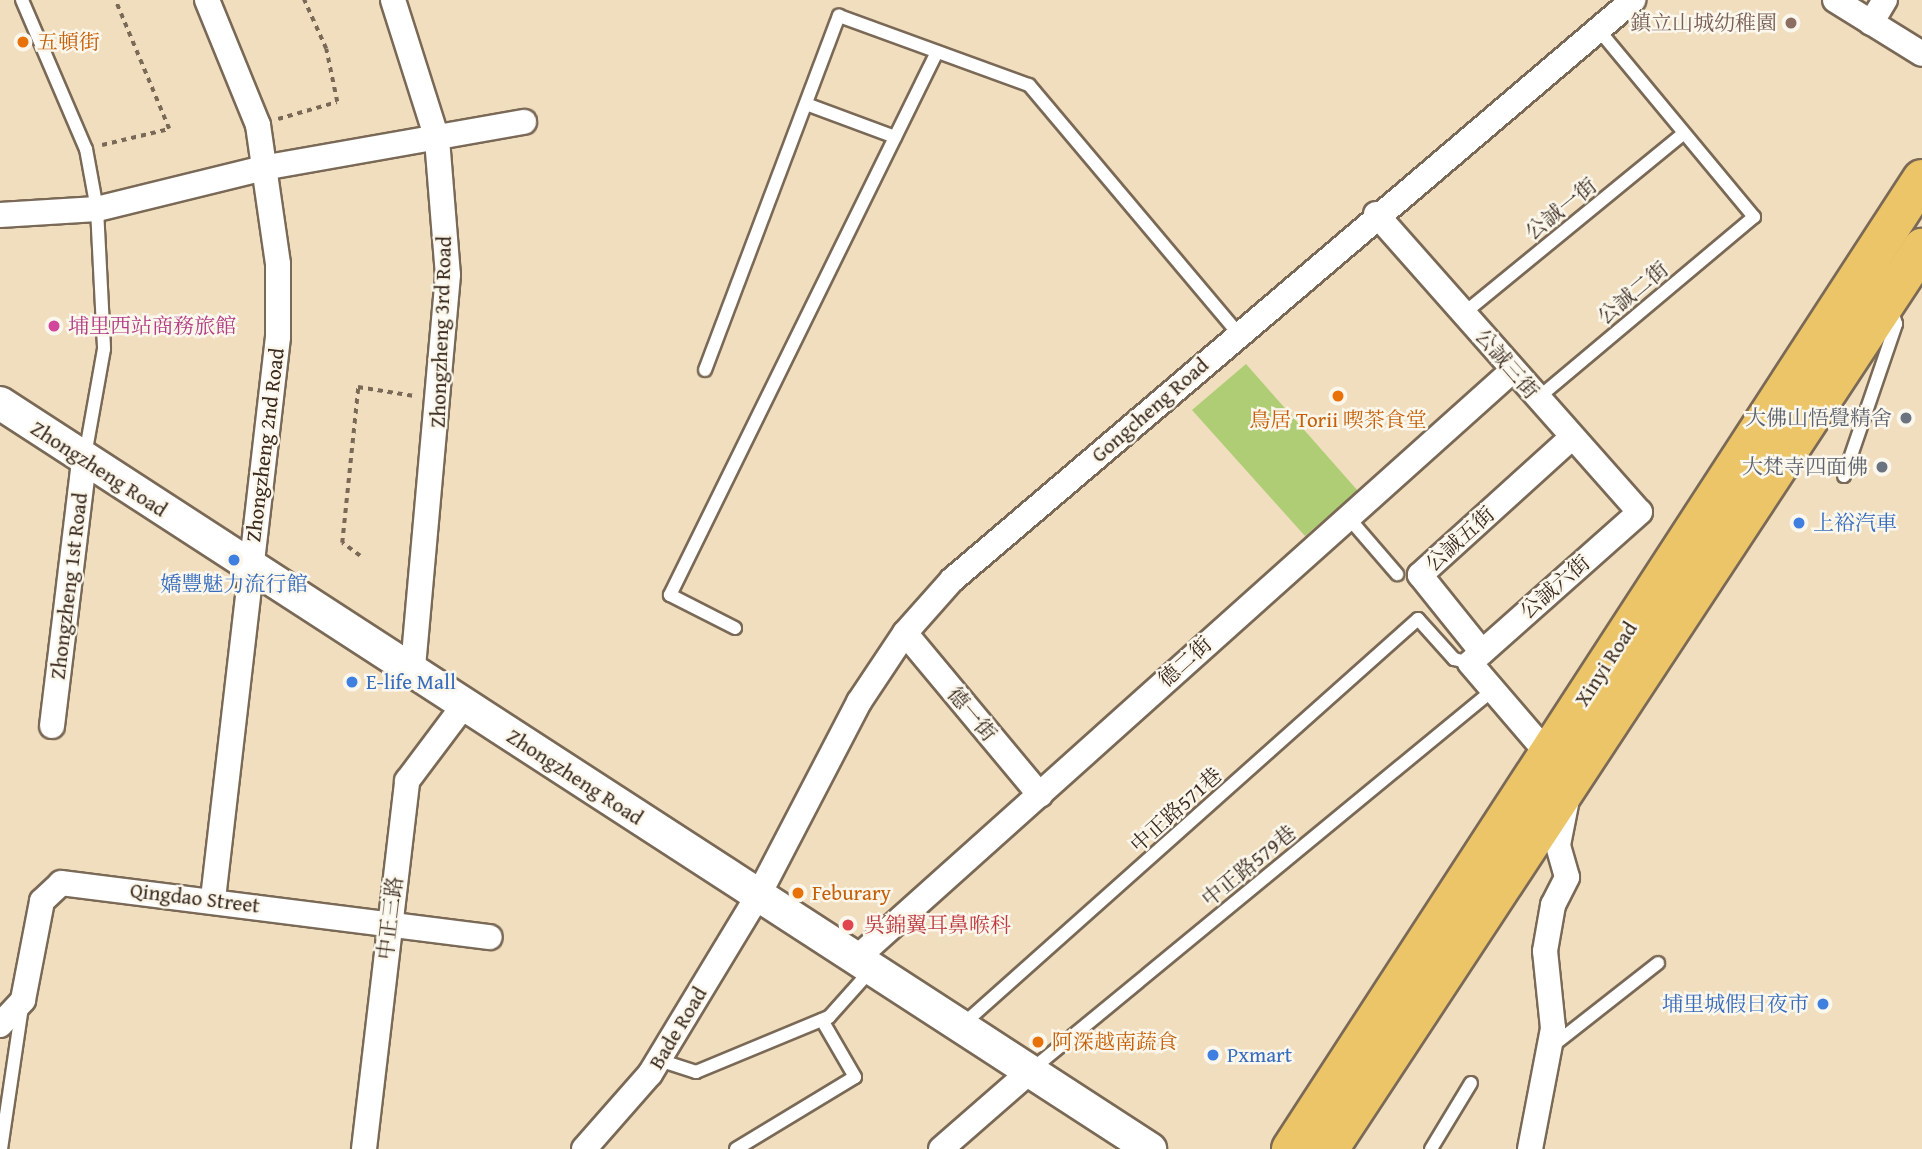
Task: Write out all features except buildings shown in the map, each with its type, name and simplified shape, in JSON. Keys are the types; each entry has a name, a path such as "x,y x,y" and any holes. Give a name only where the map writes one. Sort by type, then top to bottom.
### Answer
{"main road":[{"name":"Xinyi Road","path":"1291,1149 1922,179"},
{"name":"Xinyi Road","path":"1329,1149 1889,303 1922,248"},
{"path":"1612,656 1642,677"}],"street":[{"name":"Zhongzheng 2nd Road","path":"207,0 258,125 268,167 278,337 213,899"},
{"name":"Zhongzheng 3rd Road","path":"393,0 438,139 448,275 441,400 413,671"},
{"name":"Gongcheng Road","path":"758,895 859,702 905,634 952,580 1376,214 1633,0"},
{"path":"1871,23 1885,0"},
{"path":"1841,2 1922,54"},
{"path":"0,215 97,209 268,167 524,122"},
{"name":"公誠三街","path":"1376,214 1640,512"},
{"name":"德二街","path":"867,962 1040,795 1347,516 1513,370"},
{"name":"Zhongzheng Road","path":"0,403 84,461 758,895 867,962 958,1028 1150,1149"},
{"name":"公誠五街","path":"1476,657 1420,575 1572,437"},
{"name":"Zhongzheng 1st Road","path":"52,726 84,461"},
{"name":"公誠六街","path":"1476,657 1640,512"},
{"name":"德一街","path":"905,634 1040,795"},
{"path":"1476,657 1495,689 1548,754"},
{"name":"中正三路","path":"365,1149 407,781 464,705"},
{"path":"1530,1149 1551,1047 1545,951 1553,905 1567,877 1558,845 1568,790"},
{"name":"Qingdao Street","path":"23,1000 42,901 61,883 213,899 490,937"},
{"name":"Bade Road","path":"584,1149 659,1060 758,895"},
{"path":"0,1025 23,1000"},
{"path":"941,1149 1028,1073"}],"lane":[{"name":"Zhongzheng 1st Road","path":"22,0 86,149 97,209 104,349 84,461"},
{"path":"705,370 839,16 1029,85 1238,333"},
{"path":"1599,30 1683,134"},
{"path":"735,628 670,594 937,52"},
{"path":"806,104 895,137"},
{"name":"公誠二街","path":"1538,398 1754,217 1683,134"},
{"name":"公誠一街","path":"1463,314 1683,134"},
{"path":"1844,476 1896,324 1889,303"},
{"path":"1347,516 1397,574"},
{"name":"中正路571巷","path":"958,1028 1418,619 1454,659 1476,657"},
{"name":"中正路579巷","path":"1028,1073 1495,689"},
{"path":"659,1060 696,1072 822,1020 867,962"},
{"path":"1551,1047 1658,963"},
{"path":"1,1149 23,1000"},
{"path":"736,1149 855,1077 822,1020"},
{"path":"1431,1149 1471,1083"}],"path":[{"path":"86,149 169,128 115,0"},
{"path":"258,125 337,102 326,49 304,0"},
{"path":"360,556 342,543 358,387 441,400"}],"green space":[{"path":"1246,364 1358,491 1305,536 1192,410"}],"place":[{"name":"鎮立山城幼稚園","path":"1791,23"},
{"name":"五頓街","path":"23,42"},
{"name":"埔里西站商務旅館","path":"54,326"},
{"name":"鳥居 Torii 喫茶食堂","path":"1338,396"},
{"name":"大佛山悟覺精舍","path":"1906,418"},
{"name":"大梵寺四面佛","path":"1882,467"},
{"name":"上裕汽車","path":"1799,523"},
{"name":"嬌豐魅力流行館","path":"234,560"},
{"name":"E-life Mall","path":"352,682"},
{"name":"Feburary","path":"798,893"},
{"name":"吳錦翼耳鼻喉科","path":"848,925"},
{"name":"埔里城假日夜市","path":"1823,1004"},
{"name":"阿深越南蔬食","path":"1038,1042"},
{"name":"Pxmart","path":"1213,1055"}]}
